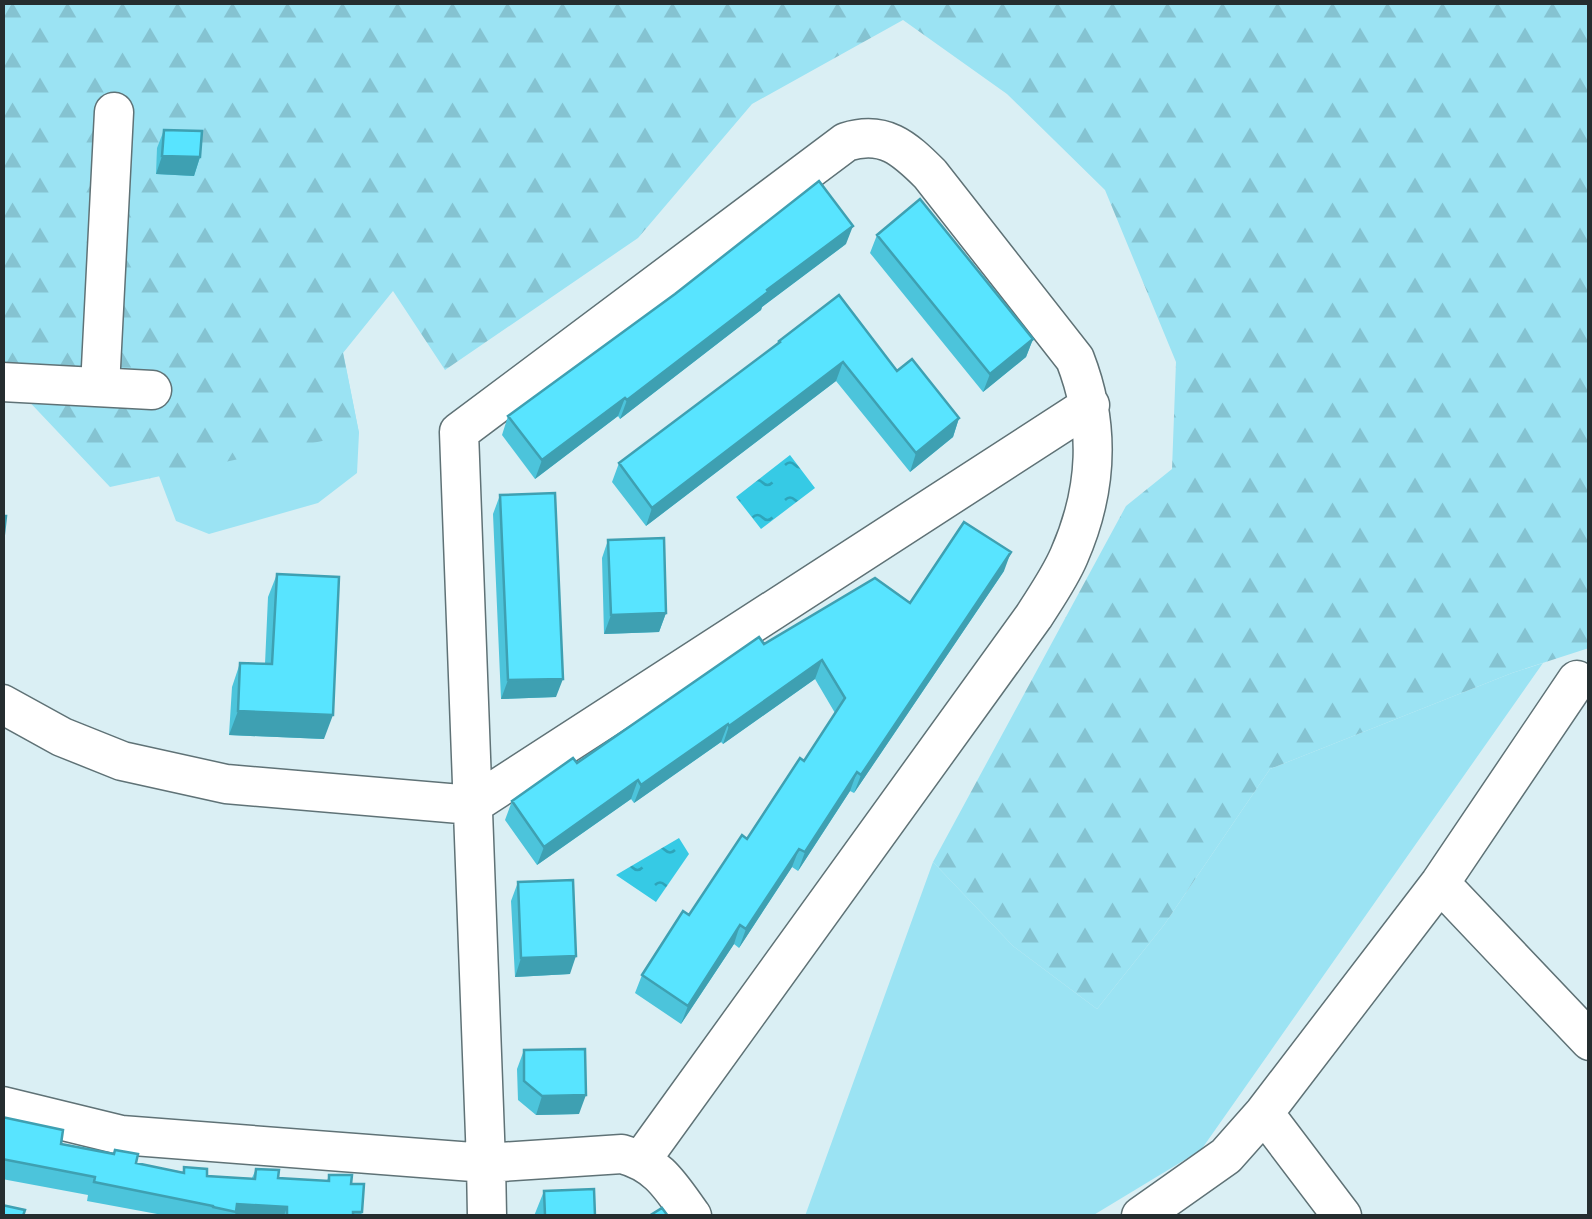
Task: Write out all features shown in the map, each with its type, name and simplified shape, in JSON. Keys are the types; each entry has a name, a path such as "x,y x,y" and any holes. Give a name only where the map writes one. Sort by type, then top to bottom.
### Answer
{"street":[{"path":"100,387 114,112"},
{"path":"487,1216 459,432 846,142 865,136 908,152 930,174 1075,359 1090,405 1094,453 1088,501 1069,558 1034,616 642,1160"},
{"path":"2,382 152,390"},
{"path":"2,704 62,737 122,762 226,784 472,805 1090,405"},
{"path":"1141,1216 1226,1156 1264,1113 1440,883 1577,680"},
{"path":"1440,883 1590,1041"},
{"path":"2,1106 121,1136 486,1163 622,1154 642,1160 658,1172 692,1216"},
{"path":"1264,1113 1342,1216"}],"green space":[{"path":"3,3 1589,3 1589,648 1512,673 1270,769 1164,925 1097,1009 1013,946 933,862 1126,506 1172,469 1176,362 1105,190 1007,94 903,20 752,104 638,238 445,370 393,291 343,353 359,433 110,487 3,374"},
{"path":"343,352 359,433 357,473 318,503 209,534 176,521 159,476 169,438"},
{"path":"1543,663 1201,1150 1092,1216 805,1216 933,862 1013,946 1097,1009 1164,925 1270,769"}],"water":[{"path":"790,455 815,488 761,529 736,497"},
{"path":"679,838 689,854 656,902 616,875"}],"building":[{"path":"164,130 202,131 200,157 162,156"},
{"path":"819,181 853,226 627,400 542,460 508,416 675,294"},
{"path":"920,199 1033,339 990,374 877,235"},
{"path":"839,295 897,371 912,359 959,418 916,453 843,362 652,508 619,463"},
{"path":"555,493 563,679 508,680 500,495"},
{"path":"2,516 6,516 3,542 2,542"},
{"path":"964,522 1011,552 861,775 857,772 805,852 799,849 746,929 740,925 688,1006 642,975 683,911 689,915 742,835 747,839 845,698 822,660 641,785 638,780 544,847 512,801 573,758 577,763 759,637 764,644 875,578 910,603"},
{"path":"664,538 666,613 611,615 608,540"},
{"path":"277,574 339,577 333,715 238,711 240,663 272,664"},
{"path":"573,880 576,956 521,958 518,882"},
{"path":"585,1049 586,1095 542,1096 524,1081 524,1050"},
{"path":"2,1117 63,1130 61,1144 114,1154 115,1150 138,1154 136,1163 184,1173 184,1167 207,1169 207,1176 255,1179 256,1169 279,1170 278,1178 329,1181 329,1175 352,1175 351,1184 364,1184 362,1212 353,1212 353,1216 287,1216 287,1207 237,1204 236,1212 2,1159"},
{"path":"594,1189 595,1216 540,1216 545,1215 544,1191"},
{"path":"2,1205 25,1210 23,1216 2,1216"},
{"path":"662,1208 668,1216 649,1216"}]}
